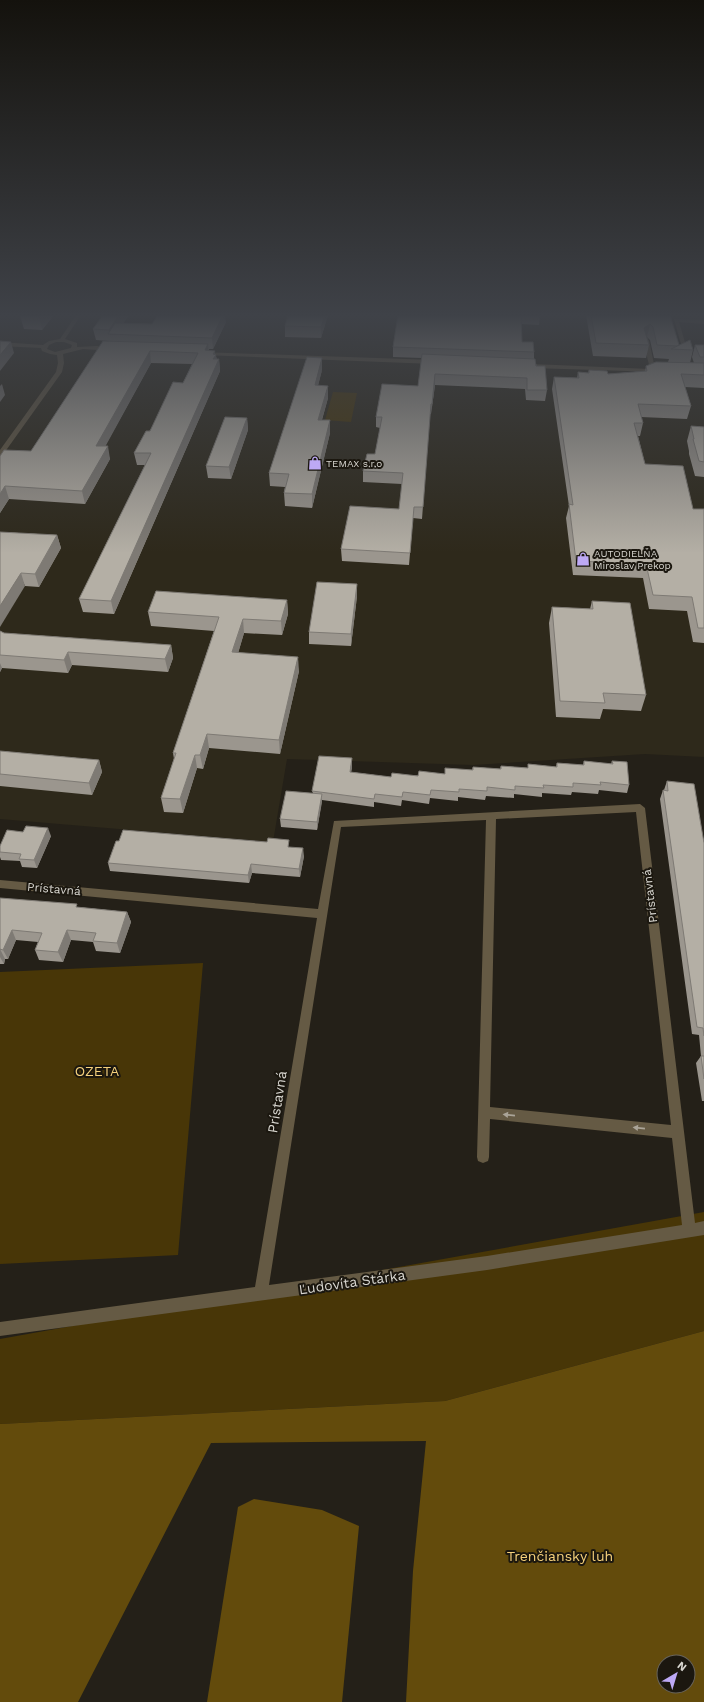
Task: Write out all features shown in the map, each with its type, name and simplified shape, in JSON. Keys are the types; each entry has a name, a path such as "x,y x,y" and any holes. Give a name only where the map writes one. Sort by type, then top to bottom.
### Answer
{"street":[{"path":"0,455 43,394"},
{"name":"Prístavná","path":"262,1294 337,824 640,808 689,1230"},
{"path":"483,1157 491,816"},
{"name":"Prístavná","path":"0,884 323,914"},
{"path":"484,1112 677,1132"},
{"name":"Ľudovíta Stárka","path":"0,1329 487,1263 704,1228"}],"shaded area":[{"path":"0,394 704,394 704,757 645,754 473,765 287,759 273,842 0,819"},
{"name":"Trenčiansky luh","path":"704,1331 704,1702 406,1702 413,1571 426,1441 211,1443 78,1702 0,1702 0,1424 445,1401"},
{"path":"254,1499 322,1510 359,1526 342,1702 207,1702 238,1507"}],"green space":[{"path":"332,394 357,394 351,422 325,420"},
{"name":"OZETA","path":"203,963 178,1255 0,1264 0,972"},
{"path":"704,1212 704,1331 445,1401 0,1424 0,1339"}],"building":[{"path":"68,394 125,394 96,446 108,446 82,491 5,486 0,494 0,456 4,450 31,451"},
{"path":"167,394 203,394 111,601 79,599 151,453 134,453 146,431 150,431"},
{"path":"295,394 326,394 318,420 330,420 312,494 284,493 289,474 269,473"},
{"path":"380,394 433,394 423,507 414,507 410,553 341,549 350,506 399,509 403,473 363,471 367,454 375,454 382,417 376,417"},
{"path":"557,394 687,394 691,406 638,404 643,423 634,423 645,464 683,466 693,509 704,509 704,628 698,628 692,597 653,595 646,564 576,561 569,504 573,505"},
{"path":"225,417 247,418 229,467 206,466"},
{"path":"691,426 704,427 704,462 699,461"},
{"path":"0,532 57,535 35,574 21,573 0,606"},
{"path":"317,582 357,584 351,634 309,632"},
{"path":"156,591 287,600 281,621 243,619 232,652 298,657 279,740 207,734 200,755 195,755 180,799 161,798 176,753 173,753 219,617 148,612"},
{"path":"592,601 630,603 646,695 603,693 605,703 560,701 552,607 593,609"},
{"path":"0,631 4,633 171,645 165,659 68,652 64,660 0,655"},
{"path":"0,751 99,760 89,783 0,774"},
{"path":"319,756 352,758 350,772 391,777 392,773 418,776 419,771 445,774 445,768 473,770 473,767 501,769 501,766 528,768 528,764 557,767 557,763 584,765 584,761 613,764 612,761 627,762 629,785 600,782 601,785 573,783 573,787 543,785 544,788 515,786 515,790 487,787 487,791 459,789 459,792 431,790 430,795 403,792 402,797 375,794 374,799 312,791"},
{"path":"667,781 694,784 704,843 704,1036 703,1028 697,1027 663,790 668,791"},
{"path":"286,791 322,794 317,822 280,819"},
{"path":"26,826 48,828 34,860 19,859 21,854 0,852 0,846 7,830 23,832"},
{"path":"123,830 267,842 268,838 289,840 288,847 303,848 299,869 251,864 248,875 108,863 116,841 119,841"},
{"path":"0,898 77,904 76,907 127,912 117,943 93,941 96,933 67,930 58,952 35,950 42,933 12,930 3,950 0,949"},
{"path":"701,1056 704,1056 704,1079"}],"place":[{"name":"TEMAX s.r.o","path":"315,463"},
{"name":"AUTODIELŇA Miroslav Prekop","path":"583,559"}]}
